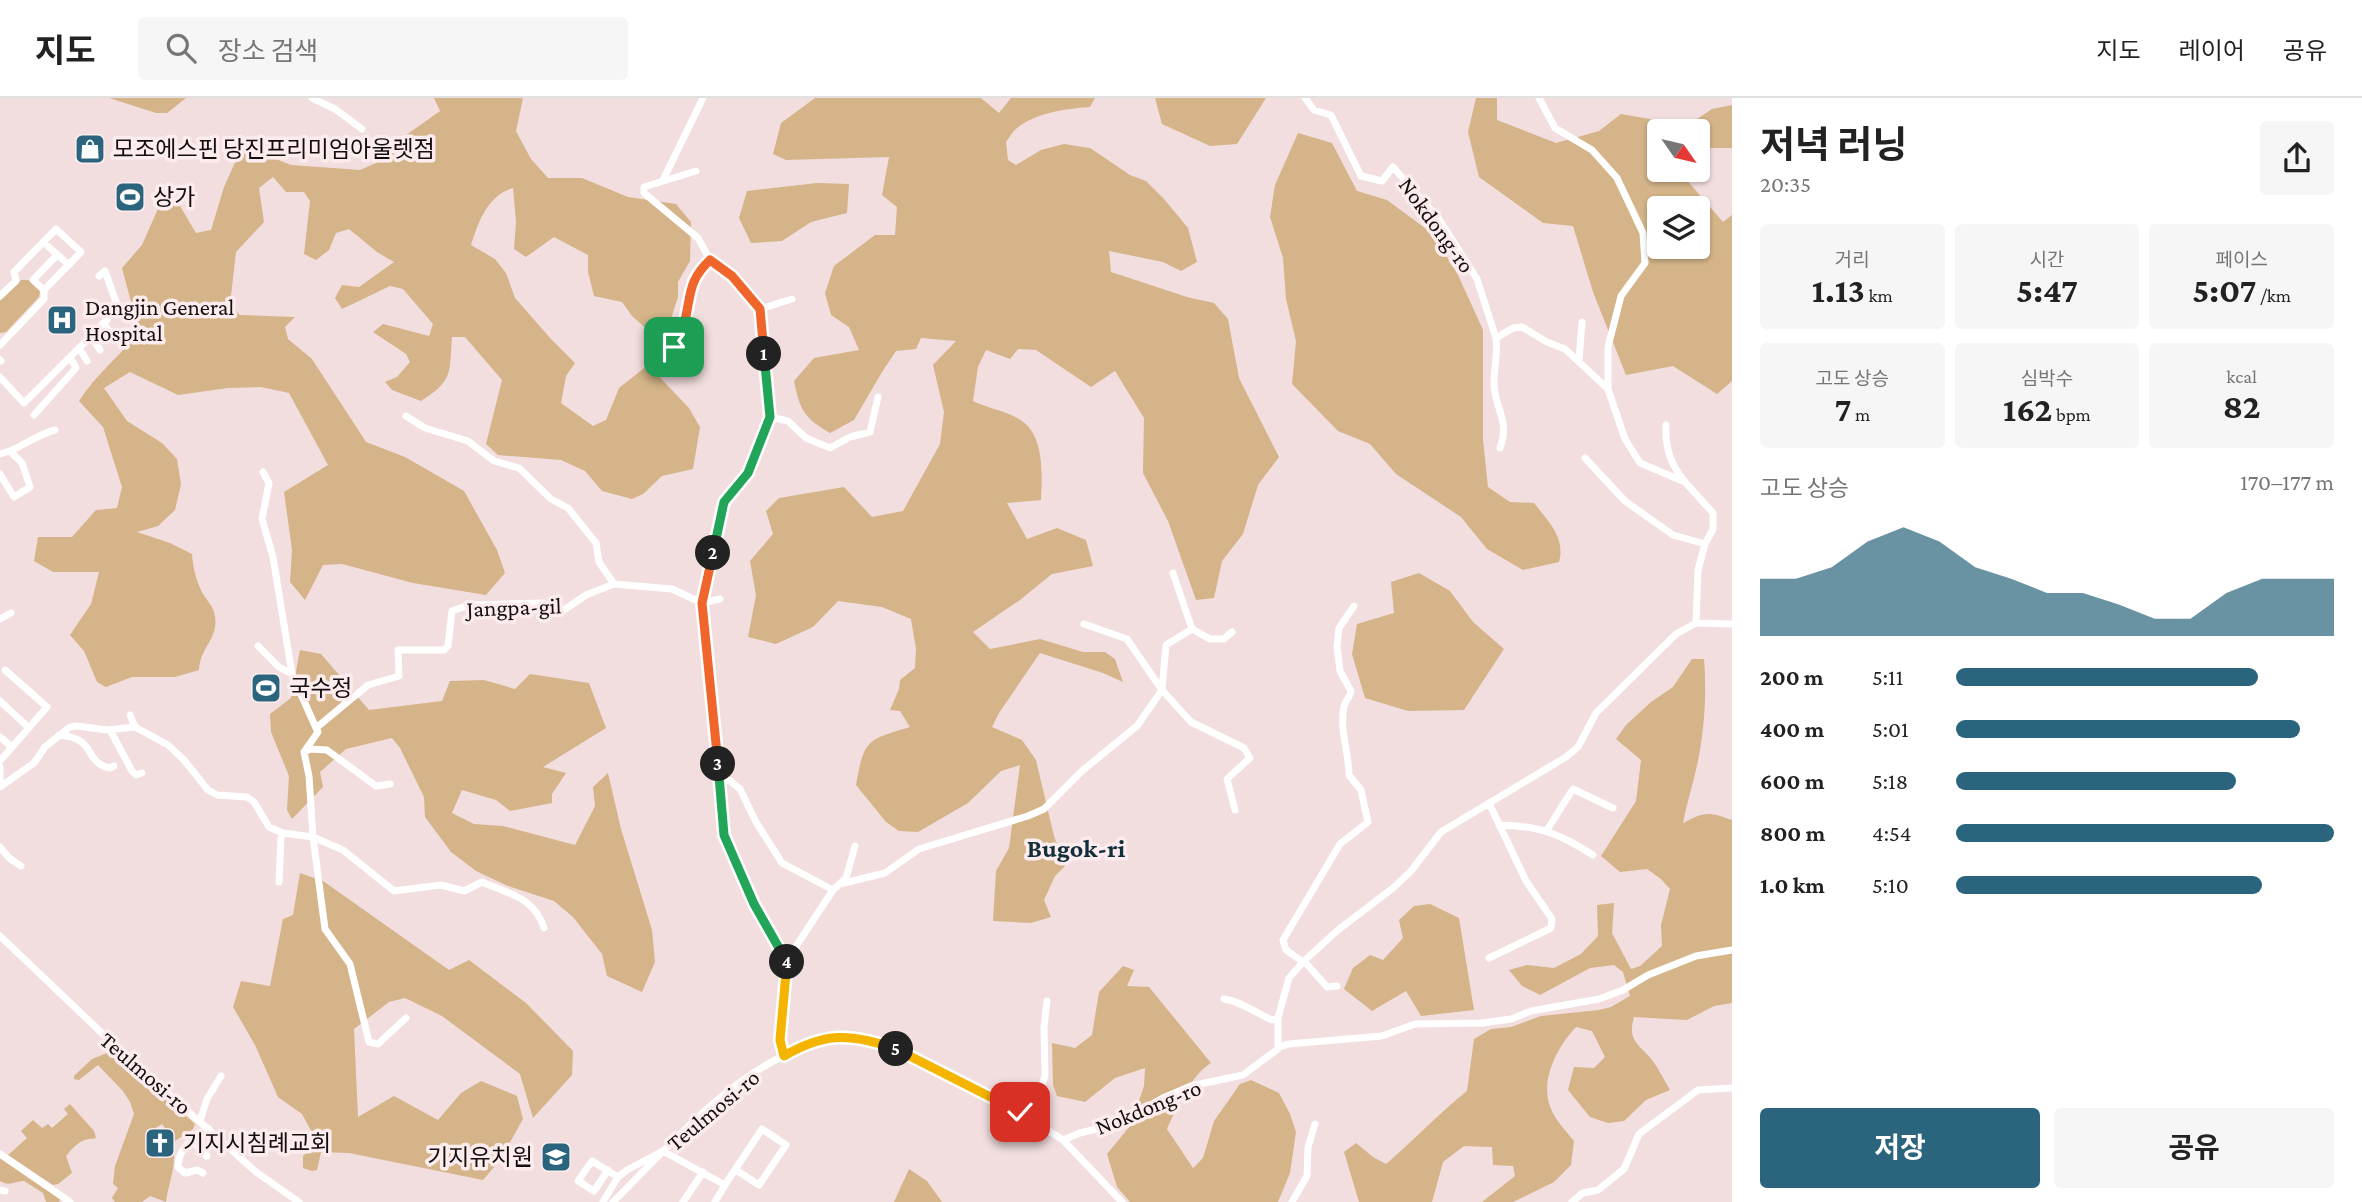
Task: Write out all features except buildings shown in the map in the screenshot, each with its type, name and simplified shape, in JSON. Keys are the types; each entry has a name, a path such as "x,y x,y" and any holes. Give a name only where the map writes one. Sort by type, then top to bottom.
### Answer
{"street":[{"path":"312,98 335,109 362,129"},
{"path":"663,180 703,98"},
{"name":"Nokdong-ro","path":"1305,98 1314,110 1331,115 1361,176 1382,181 1394,167 1438,218 1477,279 1496,338 1498,354 1495,398 1504,419 1504,438 1500,448"},
{"path":"1538,98 1555,128 1592,150 1617,178 1643,233 1646,263 1621,296 1608,347 1608,389 1625,439 1640,463 1685,482"},
{"path":"696,171 644,187 644,193 698,237 710,260 732,276 760,309 770,417 748,473 724,502 702,603 724,835 754,904 788,960"},
{"path":"0,296 16,281 15,272 56,229 81,252 44,290 44,299 0,345"},
{"path":"43,242 69,265"},
{"path":"44,290 33,280 57,255"},
{"path":"650,347 674,347 686,318 689,293 699,270 710,260"},
{"path":"0,377 24,403 91,336 117,305 105,271 99,276"},
{"path":"760,309 792,299"},
{"path":"1579,360 1581,321"},
{"path":"103,323 115,339"},
{"path":"1496,338 1513,328 1522,327 1565,349 1608,389"},
{"path":"91,336 100,350"},
{"path":"79,348 87,361"},
{"path":"34,415 76,368 69,357"},
{"path":"770,417 788,421 806,438 830,448 850,437 870,432 878,397"},
{"path":"406,416 425,428 468,442 494,461 519,468 551,499 568,508 596,543 599,562 614,584 672,589 702,603 720,599"},
{"path":"1666,425 1665,438 1679,475 1713,513 1713,529 1704,544 1698,570 1696,623"},
{"path":"0,454 30,442 40,434 55,430"},
{"path":"0,474 14,497 30,487 22,463 10,451"},
{"path":"1585,458 1625,501 1673,535 1704,544"},
{"path":"263,472 269,483 262,519 273,557 292,674 316,728"},
{"path":"1173,573 1192,629 1210,639 1224,639 1231,632"},
{"name":"Jangpa-gil","path":"304,752 318,732 316,728 368,685 398,676 398,650 444,650 448,646 452,611 468,605 542,603 564,610 586,594 614,584"},
{"path":"1337,986 1327,987 1304,962 1286,950 1283,940 1339,844 1368,822 1361,790 1349,775 1343,723 1344,708 1351,691 1340,671 1337,646 1339,628 1354,606"},
{"path":"0,619 11,613"},
{"path":"1732,624 1696,623 1676,634 1595,713 1578,747 1566,757 1441,832 1402,880 1338,930 1289,978 1278,1018 1278,1047 1382,1036 1415,1024 1482,1023 1511,1019 1531,1011 1599,999 1696,956 1732,950"},
{"path":"1084,624 1127,639 1162,690 1191,722 1244,748 1250,758 1227,779 1235,810"},
{"path":"840,884 885,873 919,849 1044,809 1082,771 1137,726 1162,690 1166,645 1192,629"},
{"path":"258,646 279,667 292,674"},
{"path":"0,761 47,707 5,670"},
{"path":"0,701 29,727"},
{"path":"130,715 135,727"},
{"path":"0,786 34,763 45,747 70,727 110,730 135,727 168,746 208,790 217,795 247,797 254,802 269,827 283,834 313,837 343,850 394,891 441,885 464,891 482,883 526,901 540,914 544,928"},
{"path":"110,730 132,771 136,775 142,773"},
{"path":"59,735 73,737 85,744 97,764 110,768 114,766"},
{"path":"0,737 11,746"},
{"path":"390,784 376,786 327,750 310,749 304,752 309,776 313,837 325,929 350,964 369,1042 378,1044 406,1018"},
{"path":"0,767 0,786"},
{"path":"719,780 729,780 740,789 756,822 782,863 833,890"},
{"path":"1547,831 1573,789 1613,808"},
{"path":"1489,803 1526,881 1552,919 1551,928 1489,958"},
{"path":"1499,825 1520,825 1547,831 1565,838 1593,855"},
{"path":"279,882 283,834"},
{"path":"784,1056 780,1040 788,960 833,890 846,878 855,846"},
{"path":"0,848 21,866"},
{"name":"Teulmosi-ro","path":"0,936 86,1020 256,1172 299,1202"},
{"path":"1224,999 1238,1001 1246,1009 1272,1020 1278,1018"},
{"path":"1020,1112 1041,1088 1045,1076 1044,1027 1047,1001"},
{"name":"Teulmosi-ro","path":"612,1202 703,1112 749,1077 811,1041 844,1037 905,1052 1020,1112 1063,1140 1122,1202"},
{"name":"Nokdong-ro","path":"1063,1140 1117,1124 1163,1098 1191,1086 1243,1075 1278,1047"},
{"path":"200,1121 207,1099 221,1076"},
{"path":"1572,1202 1583,1193 1598,1190 1624,1169 1639,1134 1698,1090 1732,1088"},
{"path":"1292,1202 1307,1176 1308,1147 1315,1124"},
{"path":"203,1173 197,1170 185,1174 177,1167 178,1154 209,1129"},
{"path":"715,1202 762,1129 786,1145 760,1185 736,1170"},
{"path":"193,1141 206,1156"},
{"path":"603,1202 618,1177 626,1170 663,1151 725,1185"},
{"path":"0,1154 70,1202"},
{"path":"608,1170 594,1191 578,1181 592,1161 608,1170 618,1177"},
{"path":"683,1202 703,1172"}],"shaded area":[{"path":"109,98 186,98 167,113 156,113"},
{"path":"434,98 523,98 516,131 531,159 548,178 582,178 628,197 676,204 691,222 690,261 678,282 678,297 667,331 648,330 632,316 622,302 594,296 588,272 588,255 554,237 526,257 514,249 516,222 513,188 497,197 485,211 471,245 495,259 506,273 515,298 575,363 566,376 561,403 593,426 606,420 619,388 648,365 689,408 700,427 693,469 662,476 643,494 632,499 602,491 585,471 561,460 498,455 486,444 502,380 465,337 452,337 448,375 432,394 421,401 392,390 385,382 397,377 410,362 406,354 373,332 383,324 429,336 433,324 403,289 390,286 342,309 335,298 342,285 359,287 394,262 349,229 336,233 329,250 316,260 304,254 310,201 304,192 286,192 273,177 259,188 264,222 236,252 230,305 240,315 295,317 285,327 288,339 312,359 366,442 405,457 464,491 497,550 505,573 486,595 413,583 342,564 323,565 305,600 290,582 292,550 284,492 328,465 289,393 261,387 228,388 178,395 130,372 104,388 127,421 162,443 177,459 181,484 175,510 158,526 137,532 192,554 198,583 214,612 215,629 199,670 175,677 132,677 106,687 97,682 84,651 70,635 91,604 99,572 53,572 34,561 38,537 72,537 96,510 117,508 122,487 103,427 79,401 139,332 122,268 142,245 161,202 180,206 196,233 211,230 224,187 241,149 262,145 276,159 291,165 360,170 383,160 409,133 440,111"},
{"path":"815,98 981,98 999,113 1011,98 1095,98 1090,107 1051,112 1024,123 1006,142 1008,160 1016,165 1041,150 1064,144 1090,148 1130,175 1146,181 1164,199 1188,228 1197,262 1181,271 1163,262 1109,251 1111,272 1214,303 1228,319 1239,378 1279,457 1258,485 1243,534 1222,561 1214,598 1196,600 1168,521 1143,473 1144,418 1115,371 1091,387 1036,350 1018,349 1010,359 986,350 978,367 973,401 1019,419 1034,434 1040,455 1041,500 1007,503 1027,539 1057,528 1086,540 1093,566 1052,574 973,632 990,649 1040,639 1083,652 1105,652 1115,659 1123,682 1040,653 992,727 1022,740 1036,760 1054,836 1065,866 1055,876 1044,900 1051,917 1031,923 993,921 996,871 1009,848 1020,765 1001,771 968,803 918,832 899,831 886,822 856,785 862,758 870,744 885,735 910,727 900,711 890,710 900,680 915,668 916,649 911,619 882,607 838,601 813,627 776,644 748,637 756,595 750,561 773,534 766,511 779,498 844,487 872,517 903,511 940,444 944,412 933,365 956,341 921,338 916,349 896,351 854,420 830,433 814,423 804,412 794,381 814,358 859,350 849,327 831,315 825,293 834,266 875,235 895,235 897,207 882,195 889,157 786,160 773,154 781,123"},
{"path":"1155,98 1266,98 1237,144 1210,146 1162,124"},
{"path":"1476,98 1497,98 1497,120 1556,143 1599,131 1621,114 1650,119 1647,119 1647,182 1688,182 1701,196 1647,196 1647,259 1710,259 1710,207 1723,222 1732,215 1732,381 1717,394 1673,366 1626,375 1593,292 1573,226 1543,223 1479,177 1468,132"},
{"path":"1732,105 1732,148 1710,148 1710,119 1697,119 1712,109"},
{"path":"1298,133 1332,143 1357,191 1387,200 1433,234 1458,275 1483,330 1483,440 1488,487 1510,502 1534,503 1558,538 1561,553 1559,562 1523,570 1487,549 1461,517 1396,474 1370,444 1338,431 1292,384 1296,341 1286,299 1283,258 1270,217 1275,185"},
{"path":"817,183 849,184 847,213 811,222 782,241 751,243 739,218 747,191"},
{"path":"21,280 29,280 40,291 39,297 6,332 0,333 0,301"},
{"path":"1419,573 1450,591 1473,622 1504,649 1464,710 1408,711 1365,698 1352,654 1357,624 1394,613 1391,582"},
{"path":"300,650 321,654 369,710 442,701 450,681 484,680 515,689 530,674 589,683 606,728 543,767 566,773 552,794 552,803 510,811 496,800 462,790 452,813 474,824 503,826 575,845 595,806 593,787 608,773 621,829 652,930 655,962 642,992 607,976 602,954 573,917 554,901 508,886 476,871 451,852 425,817 424,797 400,748 392,738 346,749 320,772 323,787 292,819 287,810 289,776 271,732 270,714 291,698"},
{"path":"1692,659 1704,659 1705,703 1698,760 1683,823 1706,814 1732,820 1732,1003 1714,1006 1687,1020 1634,1017 1633,1037 1655,1063 1670,1090 1646,1100 1624,1121 1608,1123 1590,1117 1568,1090 1574,1067 1594,1068 1605,1057 1592,1031 1576,1027 1557,1054 1547,1087 1551,1109 1574,1141 1571,1165 1554,1182 1513,1202 1482,1202 1515,1176 1513,1166 1493,1165 1492,1147 1464,1146 1443,1162 1432,1202 1359,1202 1344,1152 1356,1143 1386,1164 1467,1091 1474,1039 1491,1029 1511,1027 1541,1016 1611,1007 1630,996 1623,972 1614,965 1590,968 1540,995 1522,986 1509,970 1527,965 1554,968 1581,954 1598,936 1597,905 1614,903 1612,933 1631,969 1640,966 1662,946 1661,925 1670,889 1647,869 1620,872 1601,856 1636,801 1641,760 1616,739 1626,725 1651,702 1673,687"},
{"path":"300,873 323,881 449,970 469,960 526,1003 573,1051 572,1075 533,1118 520,1074 442,1016 405,998 389,1002 354,1029 358,1117 394,1096 438,1120 461,1093 481,1081 517,1096 523,1119 500,1160 483,1180 349,1153 321,1152 317,1170 303,1168 303,1156 315,1145 314,1136 302,1114 278,1097 255,1045 233,1007 241,981 270,986 283,919 293,915"},
{"path":"1430,904 1459,918 1474,1010 1421,1016 1406,991 1372,1011 1344,989 1353,968 1370,955 1383,960 1403,938 1399,920 1414,906"},
{"path":"1123,966 1134,970 1127,986 1149,987 1211,1063 1191,1084 1167,1129 1193,1168 1203,1158 1214,1121 1240,1084 1251,1080 1279,1093 1296,1132 1290,1173 1278,1202 1130,1202 1117,1187 1107,1154 1130,1126 1144,1086 1145,1068 1115,1078 1085,1102 1057,1096 1053,1085 1052,1043 1075,1048 1092,1035 1099,992"},
{"path":"107,1053 120,1058 195,1124 193,1129 175,1141 162,1124 149,1132 164,1152 172,1147 174,1153 166,1202 150,1196 142,1202 115,1202 112,1198 118,1188 113,1184 115,1166 134,1114 123,1091 98,1065 79,1080 74,1079 92,1059"},
{"path":"70,1104 94,1131 96,1137 82,1141 66,1156 72,1173 53,1185 8,1155 27,1138 21,1131 33,1120 42,1128 48,1124 52,1128 68,1114 64,1109"},
{"path":"0,1158 61,1198 59,1202 46,1202 43,1193 24,1181 9,1184 0,1181"},
{"path":"909,1169 927,1181 942,1202 894,1202"}],"place":[{"name":"모조에스핀 당진프리미엄아울렛점","path":"90,149"},
{"name":"상가","path":"130,197"},
{"name":"Dangjin General Hospital","path":"62,320"},
{"name":"국수정","path":"266,688"},
{"name":"기지시침례교회","path":"160,1143"},
{"name":"기지유치원","path":"556,1157"}],"district":[{"name":"Bugok-ri","path":"1076,848"}],"route":[{"path":"674,347 686,318 689,293 699,270 710,260 732,276 760,309 770,417 748,473 724,502 702,603 724,835 754,904 788,960 780,1040 784,1056 811,1041 823,1038 860,1039 905,1052 1020,1112"}]}
